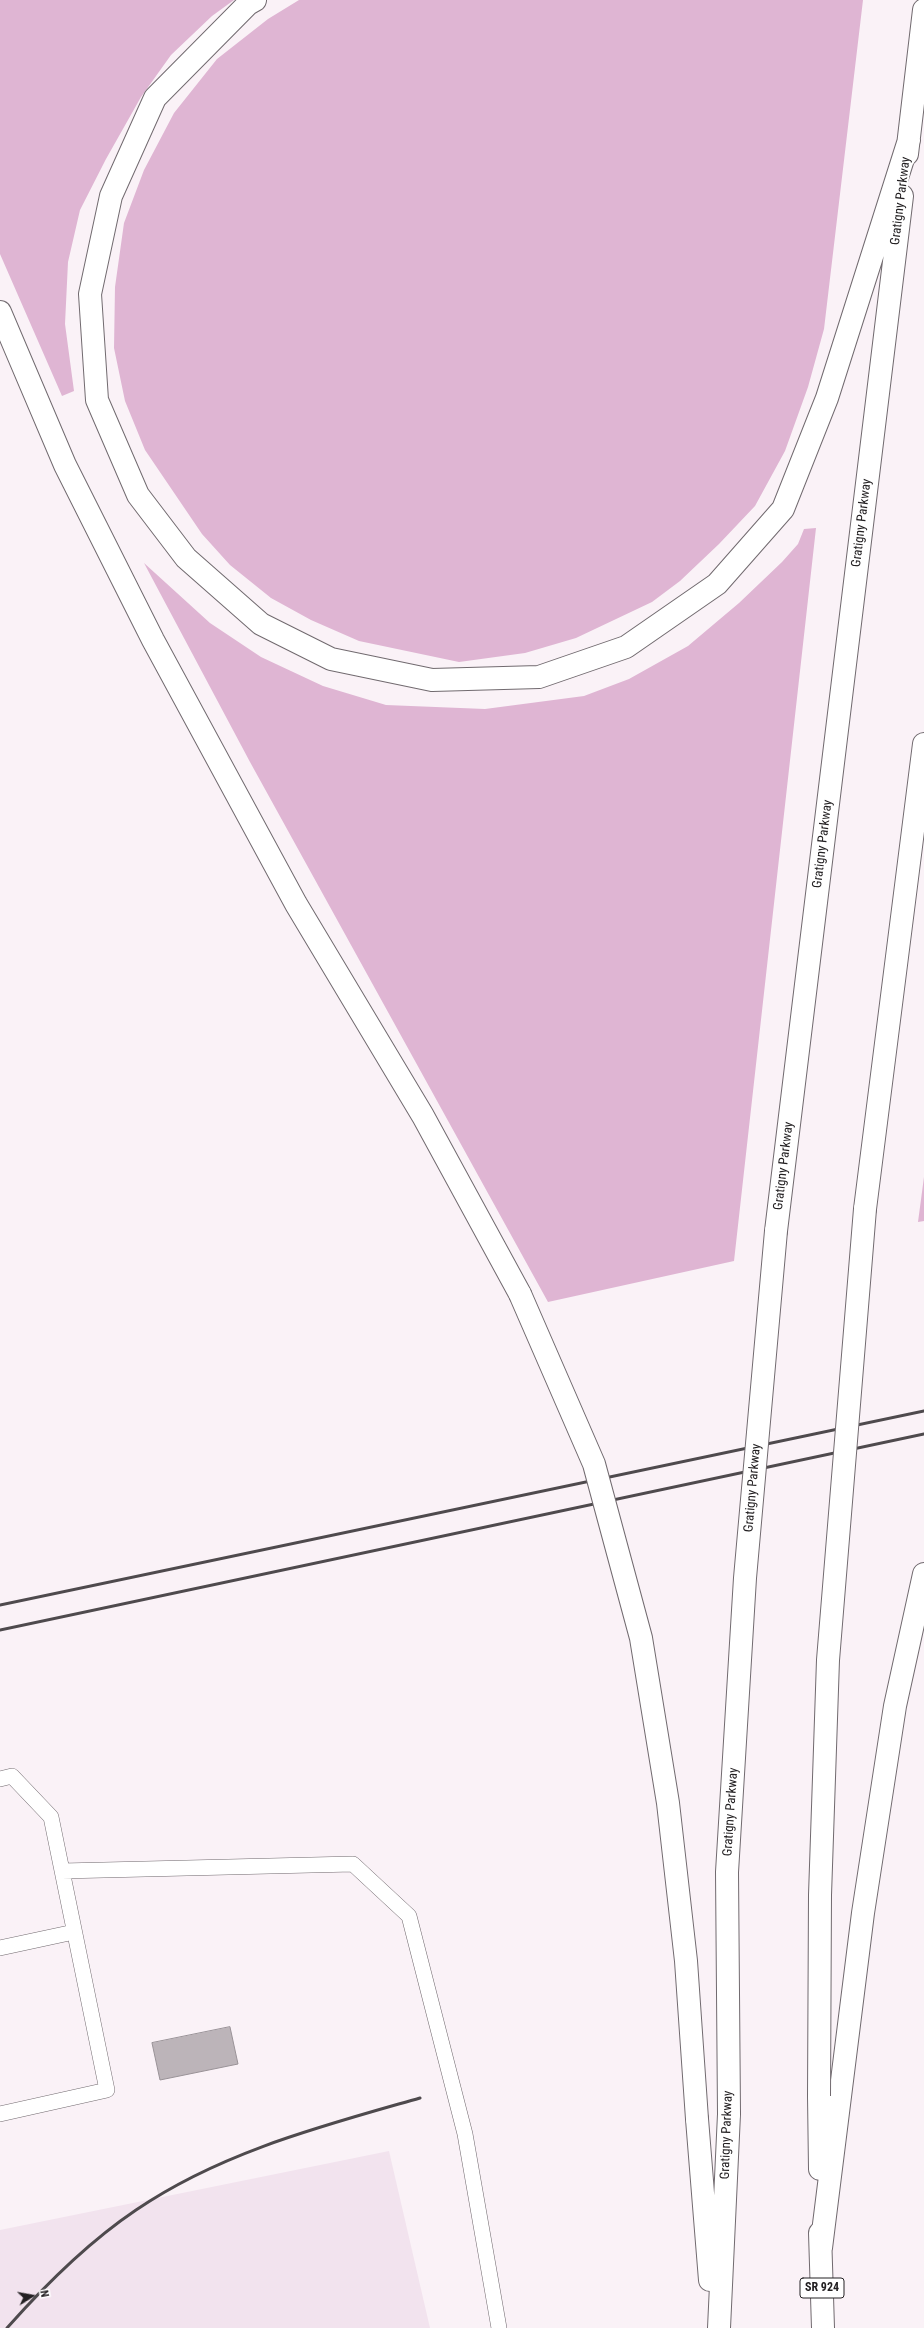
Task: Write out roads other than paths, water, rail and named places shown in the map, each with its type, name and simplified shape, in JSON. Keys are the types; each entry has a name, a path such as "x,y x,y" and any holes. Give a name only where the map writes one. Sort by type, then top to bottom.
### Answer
{"highway":[{"path":"255,0 248,4 155,98 111,196 90,294 97,400 138,495 186,558 261,624 331,660 432,680 539,677 626,647 717,584 782,509 827,398 909,140"},
{"name":"Gratigny Parkway","path":"719,2328 729,2114 727,1872 745,1578 776,1232 924,10"},
{"path":"0,312 66,465 153,640 296,904 424,1116 520,1294 594,1464 641,1638 668,1803 686,1961 714,2328"},
{"path":"821,2248 819,2096 820,1895 828,1660 865,1210 924,744"},
{"path":"821,2248 863,1913 895,1706 924,1574"},
{"name":"SR 924","path":"821,2248 822,2328"}],"lane":[{"path":"0,1779 12,1776 51,1816 108,2090 0,2114"},
{"path":"62,1871 353,1864 409,1916 465,2134 499,2328"},
{"path":"0,1948 74,1932"}],"railway":[{"path":"0,1605 924,1411"},
{"path":"0,1630 924,1434"},
{"path":"7,2328 52,2280 84,2250 136,2210 169,2190 202,2172 237,2156 309,2130 420,2098"}]}
